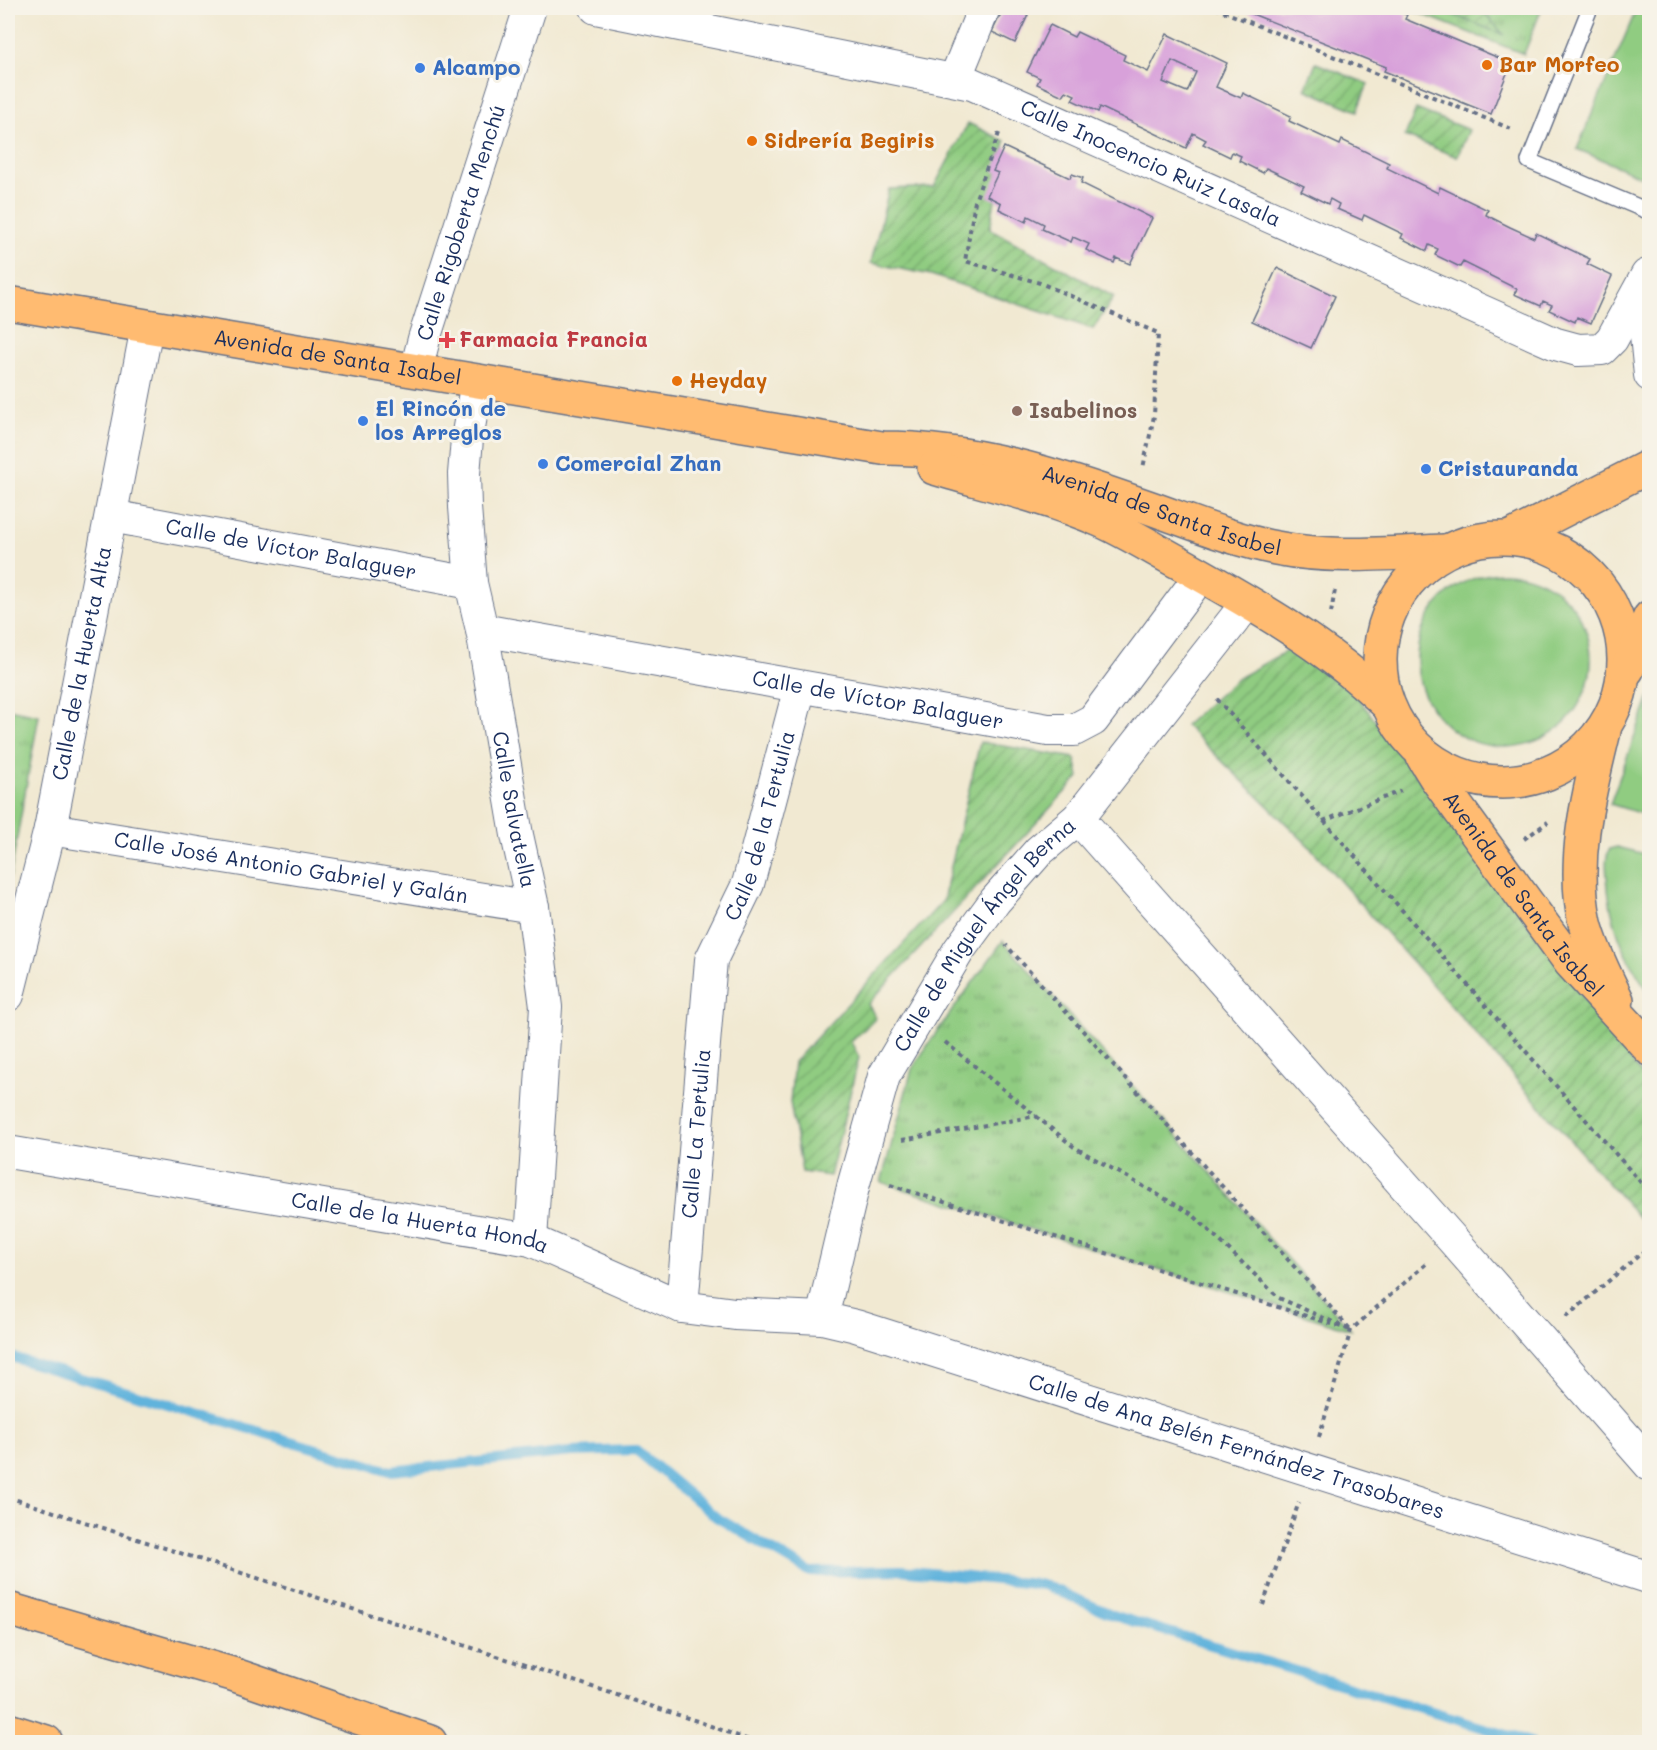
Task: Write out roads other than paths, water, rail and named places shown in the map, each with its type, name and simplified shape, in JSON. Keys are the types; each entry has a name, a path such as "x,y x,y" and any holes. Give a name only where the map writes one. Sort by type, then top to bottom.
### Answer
{"main road":[{"name":"Avenida de Santa Isabel","path":"8,303 882,448 908,448 986,458 1069,480 1232,537 1277,548 1338,554 1444,551"},
{"name":"Avenida de Santa Isabel","path":"882,448 920,464 1046,501 1100,520 1248,602 1322,649 1362,680 1388,705"},
{"path":"1650,466 1513,536 1469,542 1444,551 1416,572 1404,585 1391,607 1382,632 1379,658 1382,684 1388,705 1420,750 1430,759 1465,777 1504,783 1542,776 1577,758 1604,730 1615,712 1627,671 1650,617"},
{"path":"1513,536 1559,551 1590,573 1613,604 1623,637 1627,671"},
{"name":"Avenida de Santa Isabel","path":"1604,730 1584,823 1580,883 1586,924 1607,979 1642,1040"},
{"name":"Avenida de Santa Isabel","path":"1420,750 1436,778 1494,860 1570,962 1642,1040"},
{"path":"8,1610 232,1674 430,1743"},
{"path":"8,1730 46,1743"}],"street":[{"name":"Calle Rigoberta Menchú","path":"416,370 530,8"},
{"name":"Calle Inocencio Ruiz Lasala","path":"596,8 972,84 1556,344 1578,350 1602,349 1612,339 1648,272"},
{"path":"955,79 984,8"},
{"path":"1648,272 1644,315 1650,375"},
{"name":"Calle de la Huerta Alta","path":"8,995 50,829 147,327"},
{"name":"Calle Salvatella","path":"477,381 467,439 464,474 471,583 482,630 517,835 533,907 546,1007 531,1240"},
{"name":"Calle de Víctor Balaguer","path":"111,516 471,583"},
{"name":"Calle de Víctor Balaguer","path":"482,630 1048,730 1074,730 1093,720 1201,575"},
{"name":"Calle de Miguel Ángel Berna","path":"822,1318 854,1183 884,1076 959,950 995,901 1039,851 1078,818 1248,602"},
{"name":"Calle de la Tertulia","path":"711,960 748,884 800,687"},
{"path":"1078,818 1650,1465"},
{"name":"Calle José Antonio Gabriel y Galán","path":"50,829 533,907"},
{"name":"Calle La Tertulia","path":"682,1307 711,960"},
{"name":"Calle de la Huerta Honda","path":"8,1152 531,1240 682,1307 735,1314 822,1318"},
{"name":"Calle de Ana Belén Fernández Trasobares","path":"822,1318 856,1326 1650,1578"}],"lane":[{"path":"1590,8 1529,161 1650,212"}],"waterway":[{"path":"8,1356 390,1471 572,1452 636,1450 716,1517 810,1572 901,1570 1044,1585 1116,1616 1530,1742"}],"place":[{"name":"Bar Morfeo","path":"1487,65"},
{"name":"Alcampo","path":"420,68"},
{"name":"Sidrería Begiris","path":"752,141"},
{"name":"Farmacia Francia","path":"447,340"},
{"name":"Heyday","path":"677,381"},
{"name":"Isabelinos","path":"1017,411"},
{"name":"El Rincón de los Arreglos","path":"363,421"},
{"name":"Comercial Zhan","path":"543,464"},
{"name":"Cristauranda","path":"1426,469"}]}
